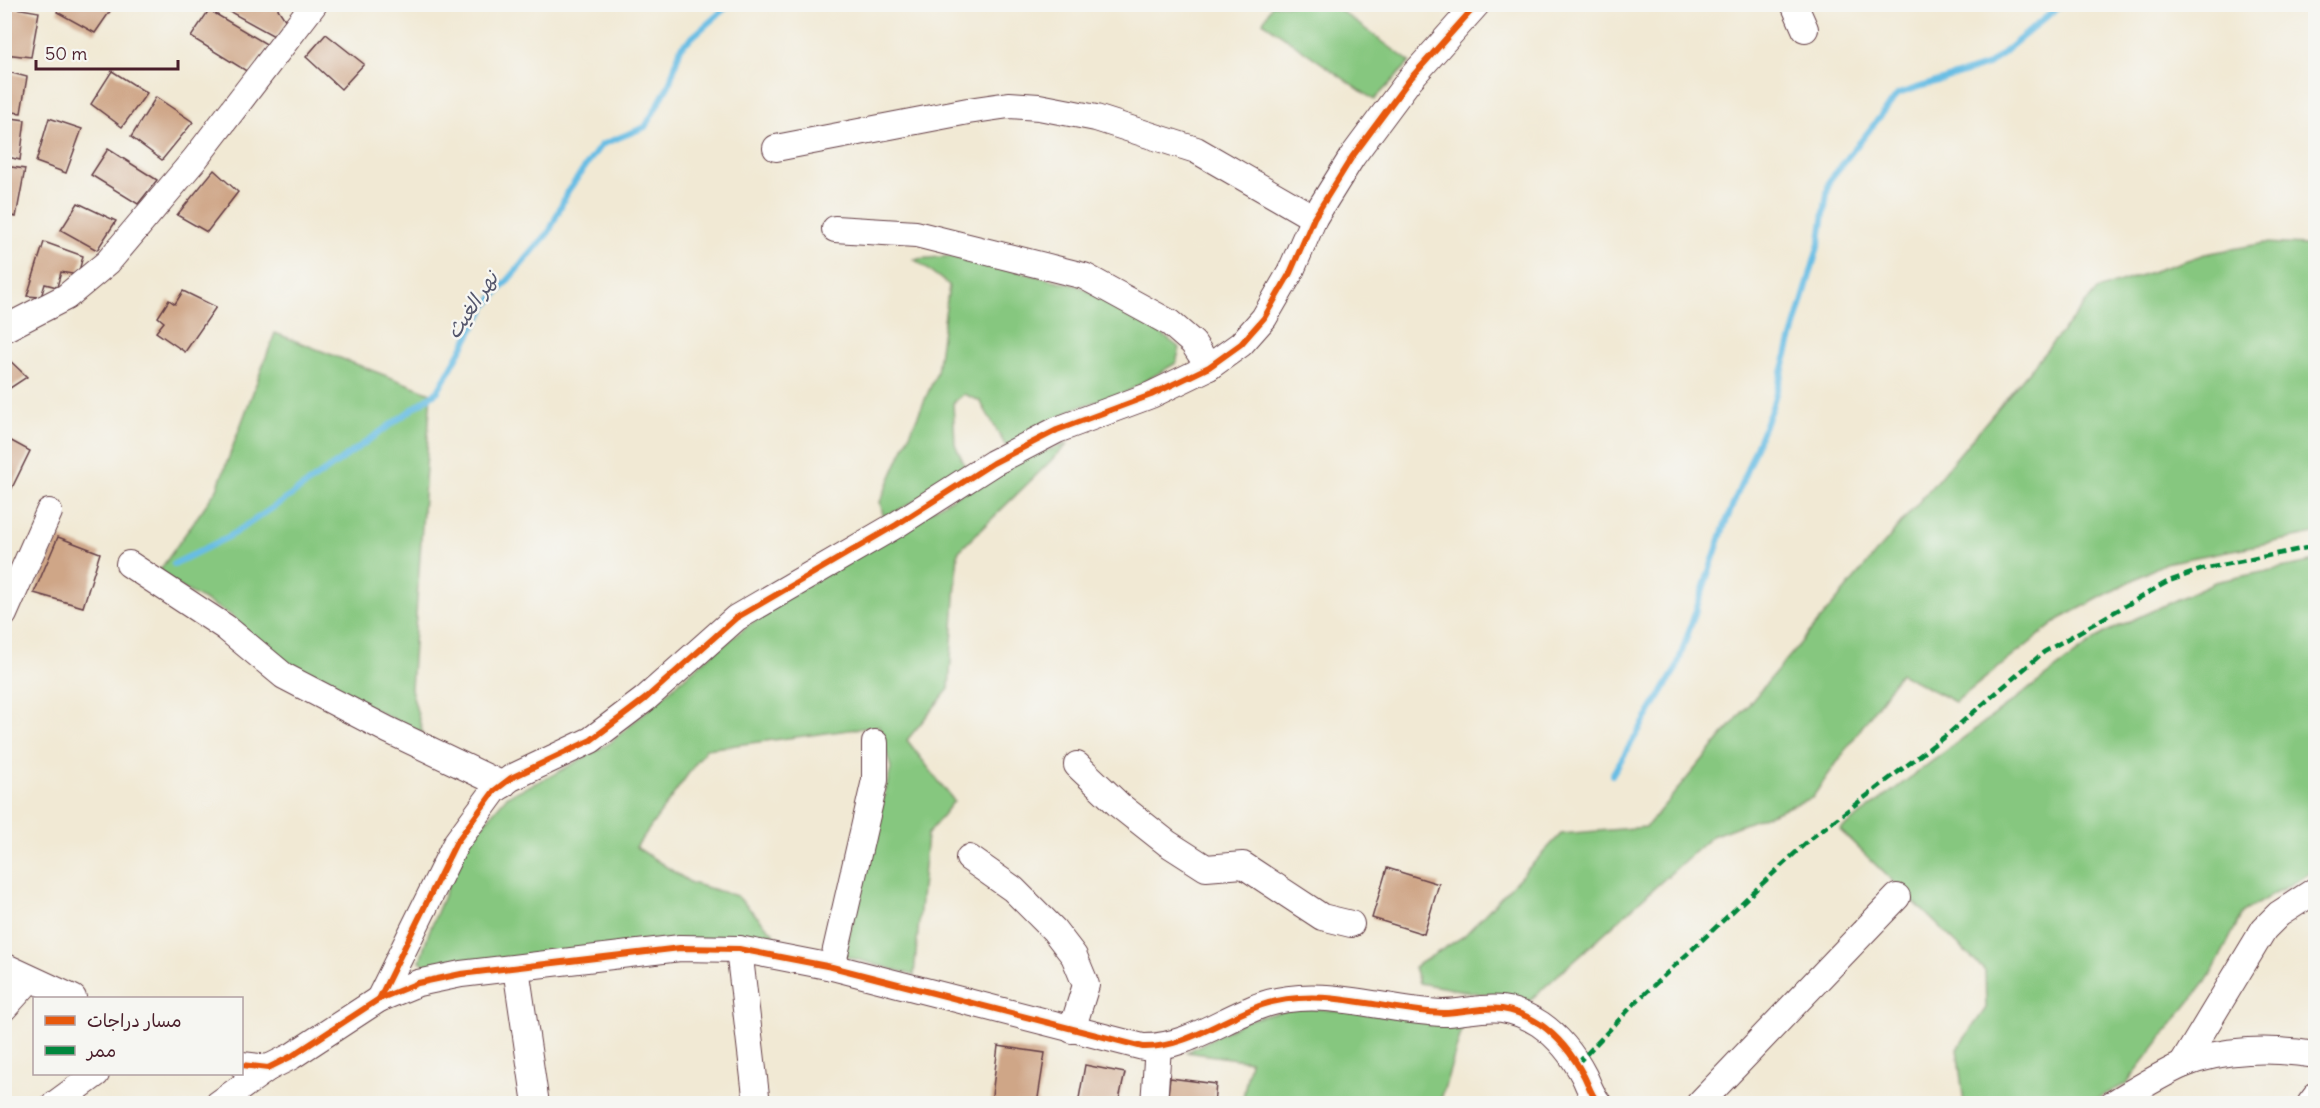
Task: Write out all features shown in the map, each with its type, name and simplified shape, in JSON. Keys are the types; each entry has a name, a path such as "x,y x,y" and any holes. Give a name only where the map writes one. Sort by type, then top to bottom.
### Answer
{"street":[{"path":"4,329 66,297 108,262 195,159 314,4"},
{"path":"379,999 456,843 494,791 502,784 591,740 645,699 736,618 896,525 993,463 1057,430 1151,395 1209,367 1241,344 1264,318 1290,273 1314,218 1352,157 1410,79 1477,4"},
{"path":"1794,4 1805,29"},
{"path":"776,148 968,111 1010,105 1040,106 1096,118 1196,150 1314,218"},
{"path":"835,229 916,234 1084,276 1170,323 1193,343 1209,367"},
{"path":"4,614 49,512"},
{"path":"129,564 225,627 284,676 388,730 502,784"},
{"path":"832,967 875,780 875,743"},
{"path":"1077,765 1135,817 1206,868 1243,865 1322,917 1351,924"},
{"path":"969,858 1013,889 1054,930 1074,956 1086,985 1072,1030"},
{"path":"2182,1065 2264,929 2279,914 2316,890"},
{"path":"1699,1104 1897,897"},
{"path":"739,950 758,1104"},
{"path":"218,1104 268,1068 292,1056 379,999 418,983 642,951 739,950 832,967 1114,1041 1158,1047 1187,1038 1262,1006 1286,999 1369,1002 1443,1013 1502,1009 1520,1013 1557,1038 1571,1053 1592,1096 1599,1104"},
{"path":"4,966 70,997"},
{"path":"516,968 536,1104"},
{"path":"4,1008 30,979"},
{"path":"1154,1104 1158,1047"},
{"path":"2112,1104 2182,1065 2211,1056 2252,1052 2316,1055"},
{"path":"243,1065 268,1068"},
{"path":"55,1104 95,1075"},
{"path":"2310,1104 2316,1096"}],"green space":[{"path":"1272,5 1333,5 1410,62 1374,100 1263,22"},
{"path":"2265,243 2307,245 2315,250 2315,534 2165,563 2060,619 1955,702 1900,673 1812,798 1712,836 1528,1002 1419,983 1414,967 1464,936 1561,834 1646,827 2097,290 2205,254"},
{"path":"954,256 1078,286 1132,312 1180,348 1176,363 1125,393 1075,408 1008,450 980,401 964,394 953,403 955,444 967,470 884,519 880,502 937,372 949,285 914,259"},
{"path":"275,333 431,393 411,689 423,734 283,663 249,637 231,615 157,574 217,489"},
{"path":"1068,444 958,552 949,689 907,740 954,801 927,835 914,975 844,956 891,768 879,726 706,749 636,847 691,883 737,896 783,943 722,938 526,959 462,961 429,967 420,961 429,932 465,845 507,796 553,775 610,743 701,663 777,603 1017,459"},
{"path":"2315,561 2315,870 2243,912 2212,973 2126,1084 2088,1103 1964,1103 1957,1049 1986,1008 1985,971 1840,830 2104,633 2215,582"},
{"path":"1298,1007 1436,1020 1463,1026 1440,1103 1242,1103 1250,1061 1187,1052 1245,1021"}],"building":[{"path":"61,4 115,4 95,33 57,12"},
{"path":"228,4 279,4 278,9 286,21 276,37 225,9"},
{"path":"4,6 39,12 31,57 4,54"},
{"path":"209,10 268,45 248,72 191,37"},
{"path":"326,34 364,64 341,89 306,57"},
{"path":"4,71 27,77 21,113 4,111"},
{"path":"112,71 147,93 122,127 91,104"},
{"path":"156,97 193,122 162,160 131,137"},
{"path":"4,117 25,120 20,160 4,156"},
{"path":"49,118 82,129 66,173 36,162"},
{"path":"108,149 157,180 138,204 91,175"},
{"path":"4,166 25,169 16,217 4,214"},
{"path":"214,170 238,192 207,232 177,215"},
{"path":"78,203 116,221 97,250 61,230"},
{"path":"44,242 83,256 78,275 61,272 57,287 45,284 41,297 27,296"},
{"path":"183,291 216,307 185,352 156,332 164,322 158,317 169,300 175,304"},
{"path":"4,355 27,377 4,392"},
{"path":"4,437 30,451 7,498 4,497"},
{"path":"58,537 100,553 83,607 34,593"},
{"path":"1387,868 1439,884 1424,934 1372,918"},
{"path":"998,1046 1045,1053 1037,1104 991,1104"},
{"path":"1085,1065 1125,1073 1118,1104 1078,1104"},
{"path":"1170,1078 1216,1084 1214,1104 1167,1104"}],"waterway":[{"name":"نهر الغيث","path":"174,564 230,536 438,391 486,306 549,232 568,191 601,145 645,127 669,85 681,47 730,4"},
{"path":"1612,775 1676,669 1724,527 1772,407 1820,240 1829,181 1898,94 1988,65 2062,4"}],"marked path":[{"path":"1577,1064 1637,1001 1810,839 1948,734 2044,652 2169,581 2203,569 2316,546"}],"cycle path":[{"path":"379,999 456,843 494,791 511,778 591,740 645,699 736,618 896,525 993,463 1057,430 1151,395 1209,367 1241,344 1264,318 1290,273 1314,218 1352,157 1410,79 1477,4"},
{"path":"243,1065 268,1068 292,1056 379,999 418,983 461,974 680,948 739,949 832,967 1143,1047 1174,1043 1262,1005 1284,1000 1330,998 1443,1013 1488,1008 1507,1010 1536,1021 1560,1041 1575,1061 1599,1104"}]}
